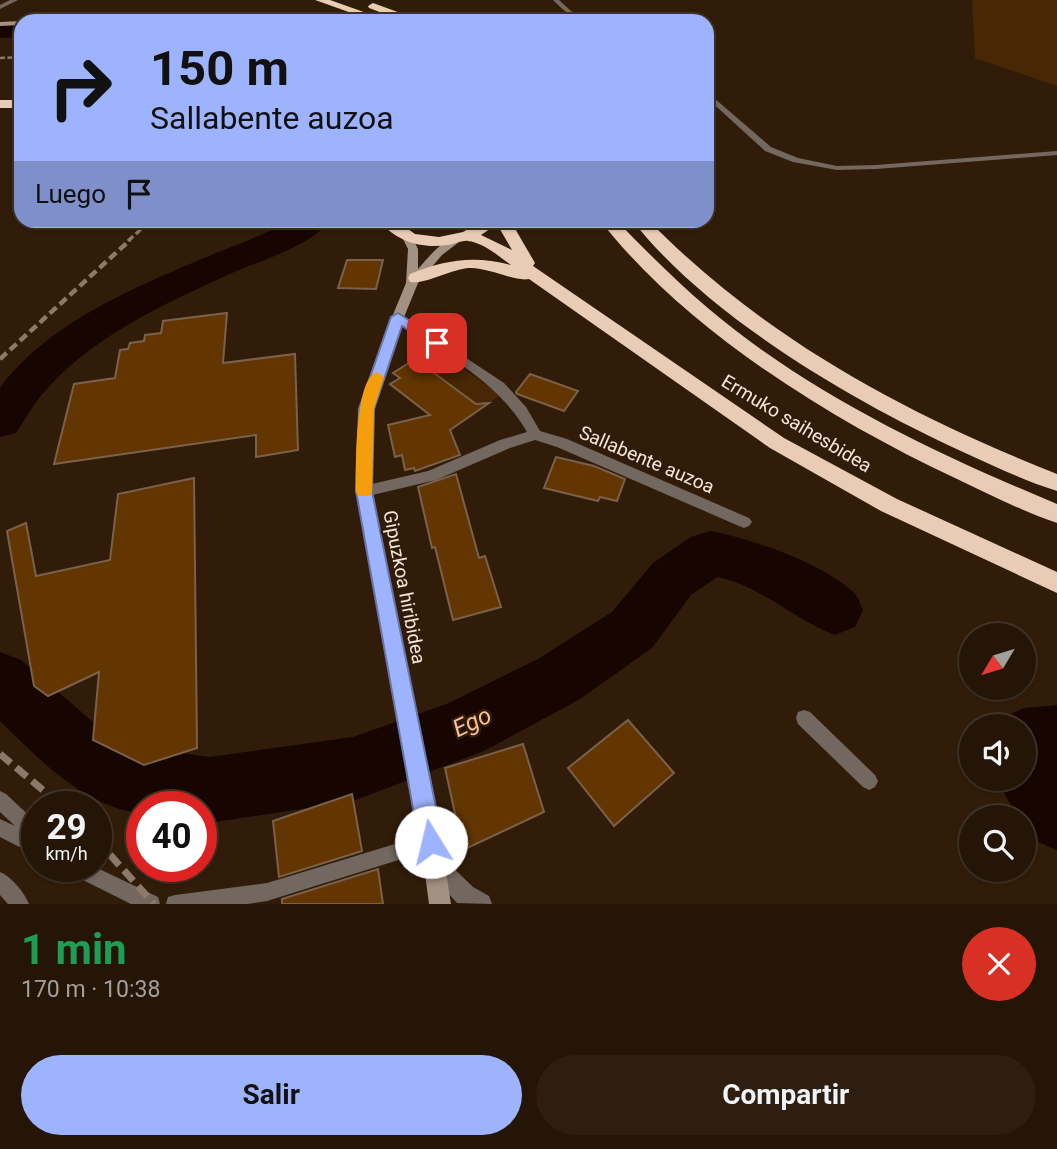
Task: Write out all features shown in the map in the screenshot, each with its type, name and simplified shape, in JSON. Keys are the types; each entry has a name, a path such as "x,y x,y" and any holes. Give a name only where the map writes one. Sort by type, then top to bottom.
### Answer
{"highway":[{"path":"320,0 363,14"},
{"path":"353,0 393,14"},
{"path":"392,228 407,237 423,240 464,238 480,228"},
{"path":"507,228 531,271"},
{"path":"615,228 671,286 719,328 828,402 913,448 1057,514"},
{"path":"647,228 696,276 743,314 839,378 925,425 1057,483"},
{"name":"Ermuko saihesbidea","path":"464,238 501,250 568,300 777,443 889,505 1057,583"},
{"path":"414,280 452,265 490,263 530,279 568,300"}],"street":[{"path":"0,7 15,0"},
{"path":"407,237 413,249 414,280"},
{"path":"414,280 438,253 464,238"},
{"name":"Gipuzkoa hiribidea","path":"414,280 366,409 364,491 422,792 440,904"},
{"path":"364,491 431,476 505,444 535,435 521,410 499,386 398,317"},
{"name":"Sallabente auzoa","path":"535,435 562,443 744,522"},
{"path":"432,852 465,895 481,904"}],"lane":[{"path":"556,0 573,14"},
{"path":"714,100 768,149 796,160 837,167 876,167 1057,153"},
{"path":"804,718 869,781"},
{"path":"0,800 21,820"},
{"path":"0,828 21,839"},
{"path":"175,904 267,892 432,852"},
{"path":"0,881 20,904"},
{"path":"105,882 150,904"}],"shaded area":[{"path":"972,0 1057,0 1057,86 975,58"},
{"path":"442,354 501,395 481,408 423,365"}],"building":[{"path":"347,260 383,260 376,289 338,288"},
{"path":"227,313 223,363 295,354 298,450 256,457 256,435 54,464 74,384 115,378 120,350 128,349 130,343 144,341 145,335 161,333 163,321"},
{"path":"415,359 476,404 489,403 450,430 460,455 415,471 414,468 405,470 402,455 395,457 388,425 430,415 390,384 400,378 393,373"},
{"path":"530,374 578,391 564,411 517,394"},
{"path":"556,457 594,466 625,479 617,501 600,497 598,501 544,488"},
{"path":"456,474 479,558 485,556 501,607 453,620 418,487"},
{"path":"194,478 197,748 144,765 93,740 99,672 48,696 34,686 7,531 26,523 36,576 110,560 118,494"},
{"path":"628,720 674,773 614,826 568,768"},
{"path":"523,744 544,812 463,850 445,768"},
{"path":"352,794 362,851 279,877 273,821"},
{"path":"378,869 383,904 282,904 282,899"}],"waterway":[{"name":"Ego","path":"0,31 14,30"},
{"name":"Ego","path":"0,421 24,387 56,356 93,329 176,284 302,228"},
{"name":"Ego","path":"0,680 76,750 121,778 209,790 353,769 462,729 559,679 632,630 672,579 710,553 743,561 776,574 835,610"},
{"path":"1036,739 1057,736"},
{"name":"Ego","path":"1036,786 1057,816"}],"railway":[{"path":"0,58 14,57"},
{"path":"128,241 142,228"},
{"path":"0,359 130,240"},
{"path":"0,754 44,791"},
{"path":"112,857 154,904"}],"slow traffic":[{"path":"364,492 366,409 377,377"}],"route":[{"path":"431,842 364,491 364,449 366,409 398,317 437,343"}]}
